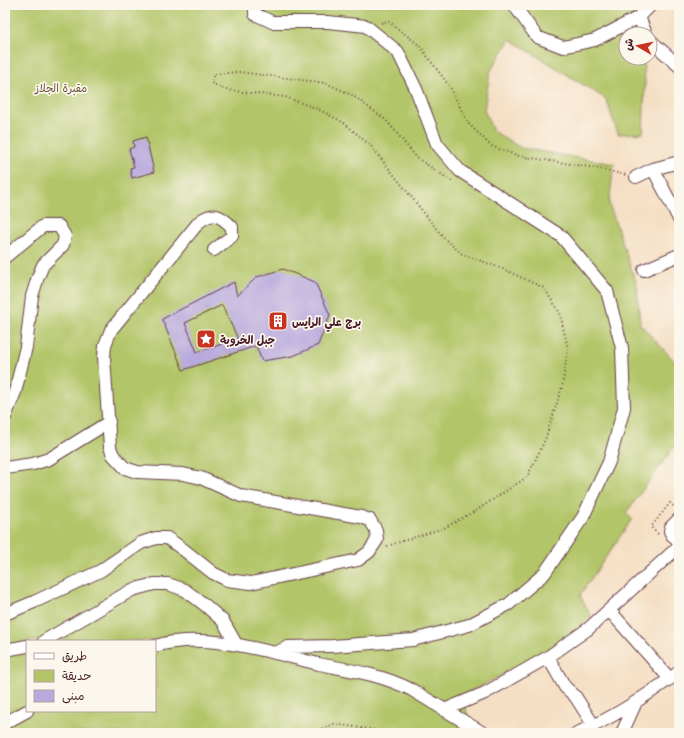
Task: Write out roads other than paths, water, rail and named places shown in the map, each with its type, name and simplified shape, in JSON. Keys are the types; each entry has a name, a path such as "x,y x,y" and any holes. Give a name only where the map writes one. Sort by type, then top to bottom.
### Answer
{"street":[{"path":"255,5 255,14 272,22 328,22 366,26 398,52 416,89 437,144 460,172 561,236 607,291 622,348 624,408 609,462 583,517 544,574 509,604 469,625 413,640 332,646 288,647 275,653"},
{"path":"514,5 537,38 563,47 595,40 639,17 651,5"},
{"path":"639,17 643,26"},
{"path":"658,47 679,66"},
{"path":"636,177 653,169 679,162"},
{"path":"653,169 679,219"},
{"path":"5,614 100,572 141,543 156,538 166,538 213,573 227,580 251,583 358,560 369,552 377,540 376,530 370,520 361,516 241,496 201,478 189,475 137,472 125,468 113,456 110,447 104,357 105,346 111,330 199,222 207,216 216,215 225,220 232,227 232,236 214,250"},
{"path":"5,257 43,226 59,226 63,230 65,236 62,245 43,265 38,276 32,296 26,347 15,392 5,417"},
{"path":"644,270 679,255"},
{"path":"5,468 34,464 49,459 109,422"},
{"path":"679,519 670,531 679,541"},
{"path":"444,710 485,693 548,657 588,629 676,549 679,544"},
{"path":"46,640 132,590 154,584 168,584 185,590 205,605 223,621 236,644"},
{"path":"577,733 594,726 636,702 674,675 646,651 609,610"},
{"path":"156,646 166,642 183,641 236,644 372,675 403,685 483,733"},
{"path":"5,650 26,646"},
{"path":"548,657 565,687 575,696 594,726"},
{"path":"622,733 636,702"},
{"path":"5,723 26,712"}],"place":[{"name":"برج علي الرايس","path":"278,321"},
{"name":"جبل الخروبة","path":"206,339"}],"park label":[{"name":"مقبرة الجلاز","path":"61,87"}]}
